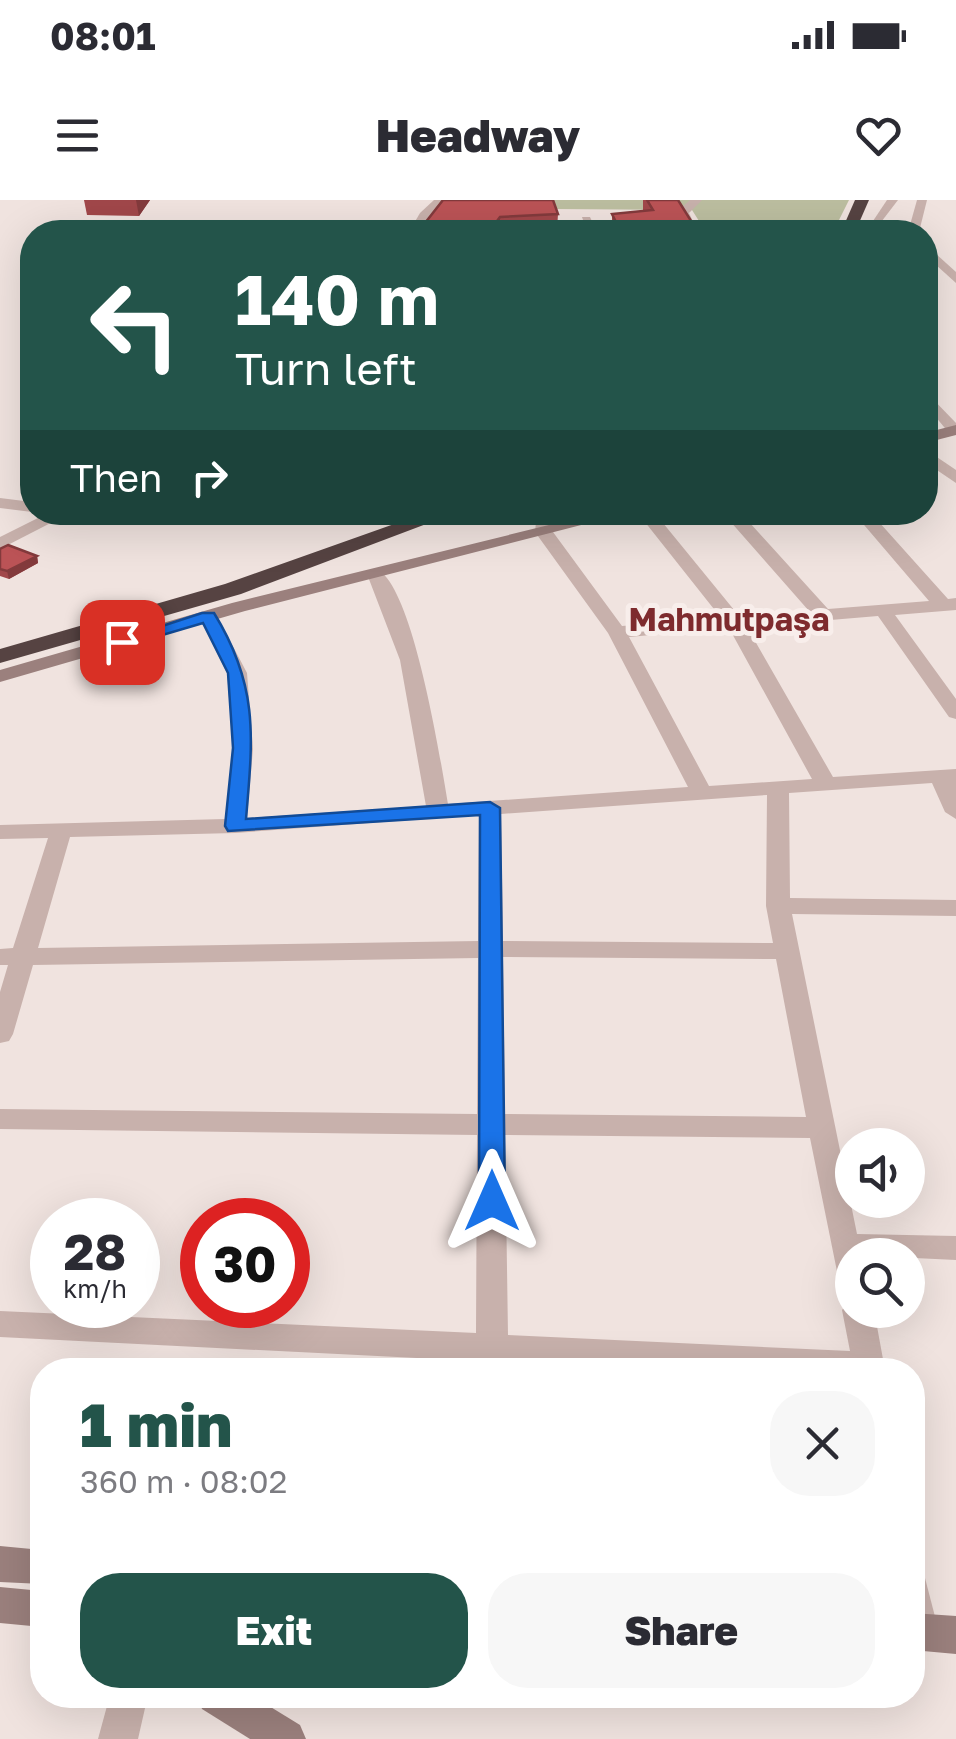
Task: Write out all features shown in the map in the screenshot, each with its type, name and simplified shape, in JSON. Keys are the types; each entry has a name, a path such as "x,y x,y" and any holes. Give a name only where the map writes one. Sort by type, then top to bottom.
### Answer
{"highway":[{"path":"5,636 270,561 368,525"},
{"path":"0,656 233,589 412,525"}],"main road":[{"path":"0,676 208,616 376,574 535,525"},
{"path":"0,1564 30,1566"},
{"path":"0,1606 30,1608"},
{"path":"237,1708 286,1739"}],"street":[{"path":"421,220 441,200"},
{"path":"687,220 685,207 697,200"},
{"path":"878,220 893,200"},
{"path":"938,261 956,279"},
{"path":"938,410 955,430"},
{"path":"0,544 38,525"},
{"path":"547,525 617,632 703,795"},
{"path":"656,525 735,623 828,787"},
{"path":"742,525 824,616"},
{"path":"873,525 950,605"},
{"path":"376,574 394,606 418,687 438,813"},
{"path":"617,632 950,605"},
{"path":"884,612 956,712"},
{"path":"208,616 236,673 242,748 236,826"},
{"path":"0,832 236,826 948,776 956,812"},
{"path":"778,790 778,906 844,1238"},
{"path":"490,808 493,1358"},
{"path":"0,1034 12,957 61,831"},
{"path":"778,906 956,908"},
{"path":"12,957 296,955 493,948 788,951"},
{"path":"0,1119 823,1128"},
{"path":"925,1247 956,1248"},
{"path":"0,1324 466,1358"},
{"path":"861,1328 867,1358"},
{"path":"118,1739 126,1708"}],"green space":[{"path":"552,200 849,200 839,220 698,220 692,210 553,209"}],"building":[{"path":"443,200 553,200 558,214 498,220 427,220"},
{"path":"647,200 678,200 690,220 615,220 612,214 653,210"},
{"path":"8,545 37,556 7,571 0,569 0,549"}],"district":[{"name":"Mahmutpaşa","path":"729,619"}],"route":[{"path":"122,642 208,616 236,673 242,748 236,826 490,808 492,1201"}]}
